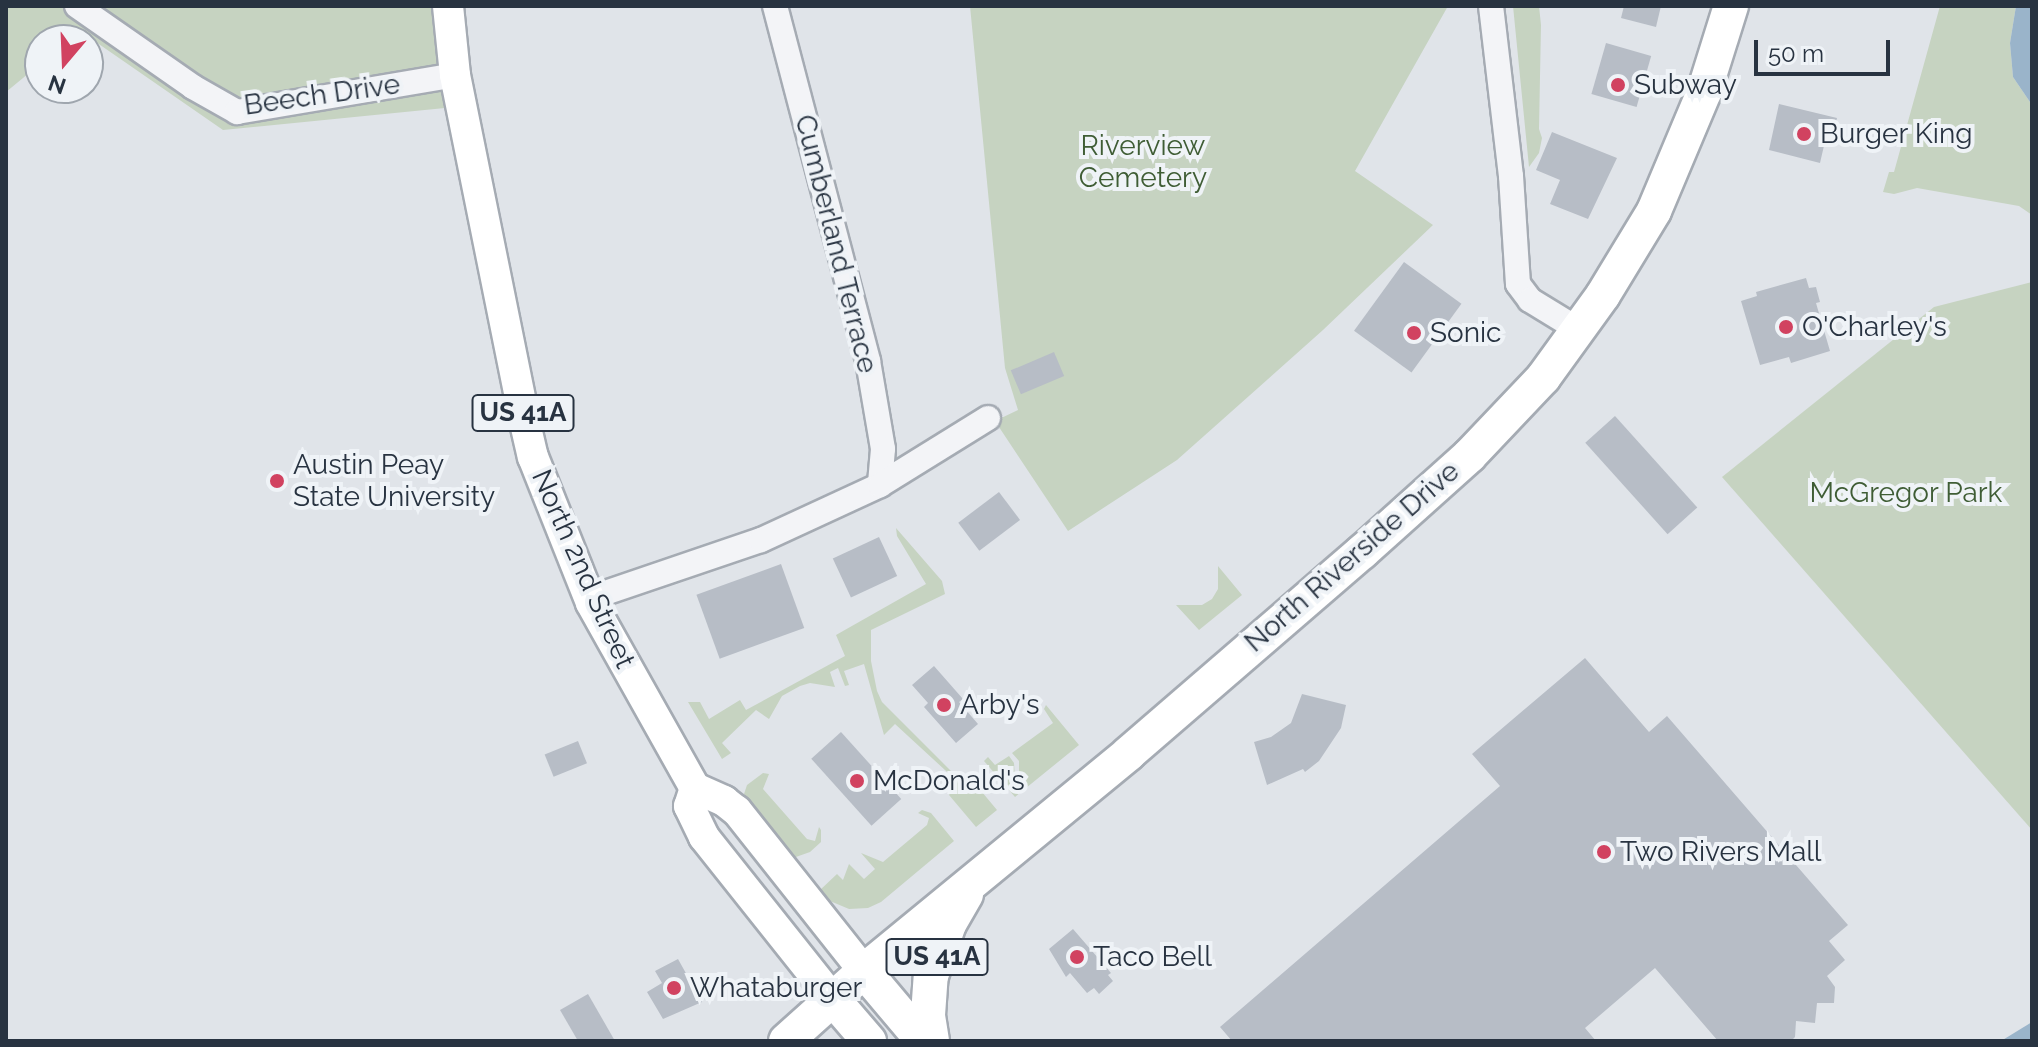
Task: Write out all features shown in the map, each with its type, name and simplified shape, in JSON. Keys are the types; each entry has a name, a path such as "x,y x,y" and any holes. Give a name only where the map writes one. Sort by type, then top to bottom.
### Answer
{"highway":[{"name":"North Riverside Drive","path":"786,1041 864,971 1129,753 1469,456 1543,378 1628,257 1674,168 1704,92 1731,6"},
{"name":"US 41A","path":"932,1041 928,1015 931,976 949,924 974,880"},
{"path":"864,971 923,1041"},
{"name":"North 2nd Street","path":"832,998 869,1041"}],"main road":[{"name":"North 2nd Street","path":"448,6 455,75 533,457 591,603 695,788 689,806 704,837 832,998"},
{"name":"US 41A","path":"695,788 724,801 737,811 864,971"}],"street":[{"name":"Beech Drive","path":"77,6 193,87 237,112 455,75"},
{"name":"Cumberland Terrace","path":"775,6 868,361 883,449 880,485"},
{"path":"1491,6 1511,176 1518,284 1530,300 1579,330"},
{"path":"591,603 605,593 761,540 880,485 988,418"}],"green space":[{"path":"6,6 455,6 465,106 223,130 104,48 104,24 24,24 24,77 6,92"},
{"name":"Riverview Cemetery","path":"970,6 1448,6 1355,171 1433,225 1323,330 1177,460 1068,531 995,421 1018,410 1005,368"},
{"path":"1513,6 1539,6 1541,25 1539,129 1542,138 1539,153 1529,167"},
{"path":"1940,6 2016,6 2010,43 2013,77 2032,105 2032,215 2019,206 1917,188 1894,194 1883,192 1889,172 1894,172"},
{"name":"McGregor Park","path":"2032,282 2032,830 1722,477 1934,307"},
{"path":"896,528 942,581 945,594 871,630 871,661 877,691 882,702 954,774 972,780 997,810 976,827 949,795 958,782 895,724 884,735 864,664 844,671 849,685 845,686 838,668 830,672 835,687 810,683 800,686 782,696 769,719 756,710 722,743 731,753 722,759 688,702 700,702 709,719 740,700 746,710 845,656 836,635 926,584 897,536"},
{"path":"1218,566 1242,595 1199,630 1176,605 1202,605 1212,599 1218,589"},
{"path":"1046,705 1079,745 1026,788 1019,778 1019,761 1012,753 1053,723 1044,709"},
{"path":"1009,756 1014,763 1015,779 1023,790 1015,797 984,761 988,757 995,765"},
{"path":"763,773 769,774 763,789 807,839 815,841 819,827 821,830 821,842 810,852 793,858 744,794 747,785"},
{"path":"922,810 931,813 954,841 881,902 868,908 849,909 830,901 819,891 837,874 843,880 849,864 864,879 875,869 861,853 883,862 927,825 929,818 918,813"}],"water":[{"path":"2016,6 2032,6 2032,105 2013,77 2010,43"},
{"path":"2032,1022 2032,1041 2001,1041"}],"building":[{"path":"1624,6 1661,6 1656,27 1621,18"},
{"path":"1606,43 1651,56 1637,107 1591,94"},
{"name":"Burger King","path":"1779,104 1837,118 1832,138 1826,137 1820,163 1769,150"},
{"path":"1552,132 1617,158 1588,219 1550,204 1560,180 1536,170"},
{"path":"1404,262 1461,304 1411,372 1354,331"},
{"name":"O'Charley's","path":"1806,278 1809,288 1816,287 1820,302 1816,303 1830,351 1791,363 1789,357 1760,365 1741,301 1757,296 1756,292"},
{"path":"1054,352 1064,376 1021,394 1011,370"},
{"path":"1615,416 1697,507 1668,534 1585,443"},
{"path":"999,492 1020,520 979,551 958,523"},
{"path":"879,537 897,576 851,598 833,559"},
{"path":"781,564 804,628 720,659 696,595"},
{"name":"Two Rivers Mall","path":"1585,658 1649,732 1667,716 1848,925 1829,941 1845,960 1827,976 1835,987 1834,1003 1817,1003 1815,1023 1796,1021 1795,1037 1791,1041 1718,1041 1655,968 1585,1028 1596,1041 1232,1041 1220,1027 1500,786 1472,754"},
{"name":"Arby's","path":"934,666 963,699 959,702 978,724 956,743 924,707 928,703 912,685"},
{"path":"1302,694 1346,705 1341,728 1319,761 1305,772 1303,769 1267,785 1254,742 1271,737 1291,723"},
{"name":"McDonald's","path":"841,732 901,799 871,826 811,759"},
{"path":"578,741 587,763 554,777 545,754"},
{"name":"Taco Bell","path":"1073,929 1111,973 1108,975 1113,981 1099,994 1094,988 1087,993 1070,973 1066,977 1049,949"},
{"name":"Whataburger","path":"678,959 702,1002 663,1019 647,992 662,983 655,971"},
{"path":"588,994 615,1041 578,1041 560,1010"}],"place":[{"name":"Subway","path":"1618,85"},
{"name":"Burger King","path":"1804,134"},
{"name":"O'Charley's","path":"1786,327"},
{"name":"Sonic","path":"1414,333"},
{"name":"Austin Peay State University","path":"277,481"},
{"name":"Arby's","path":"944,705"},
{"name":"McDonald's","path":"857,781"},
{"name":"Two Rivers Mall","path":"1604,852"},
{"name":"Taco Bell","path":"1077,957"},
{"name":"Whataburger","path":"674,988"}]}
